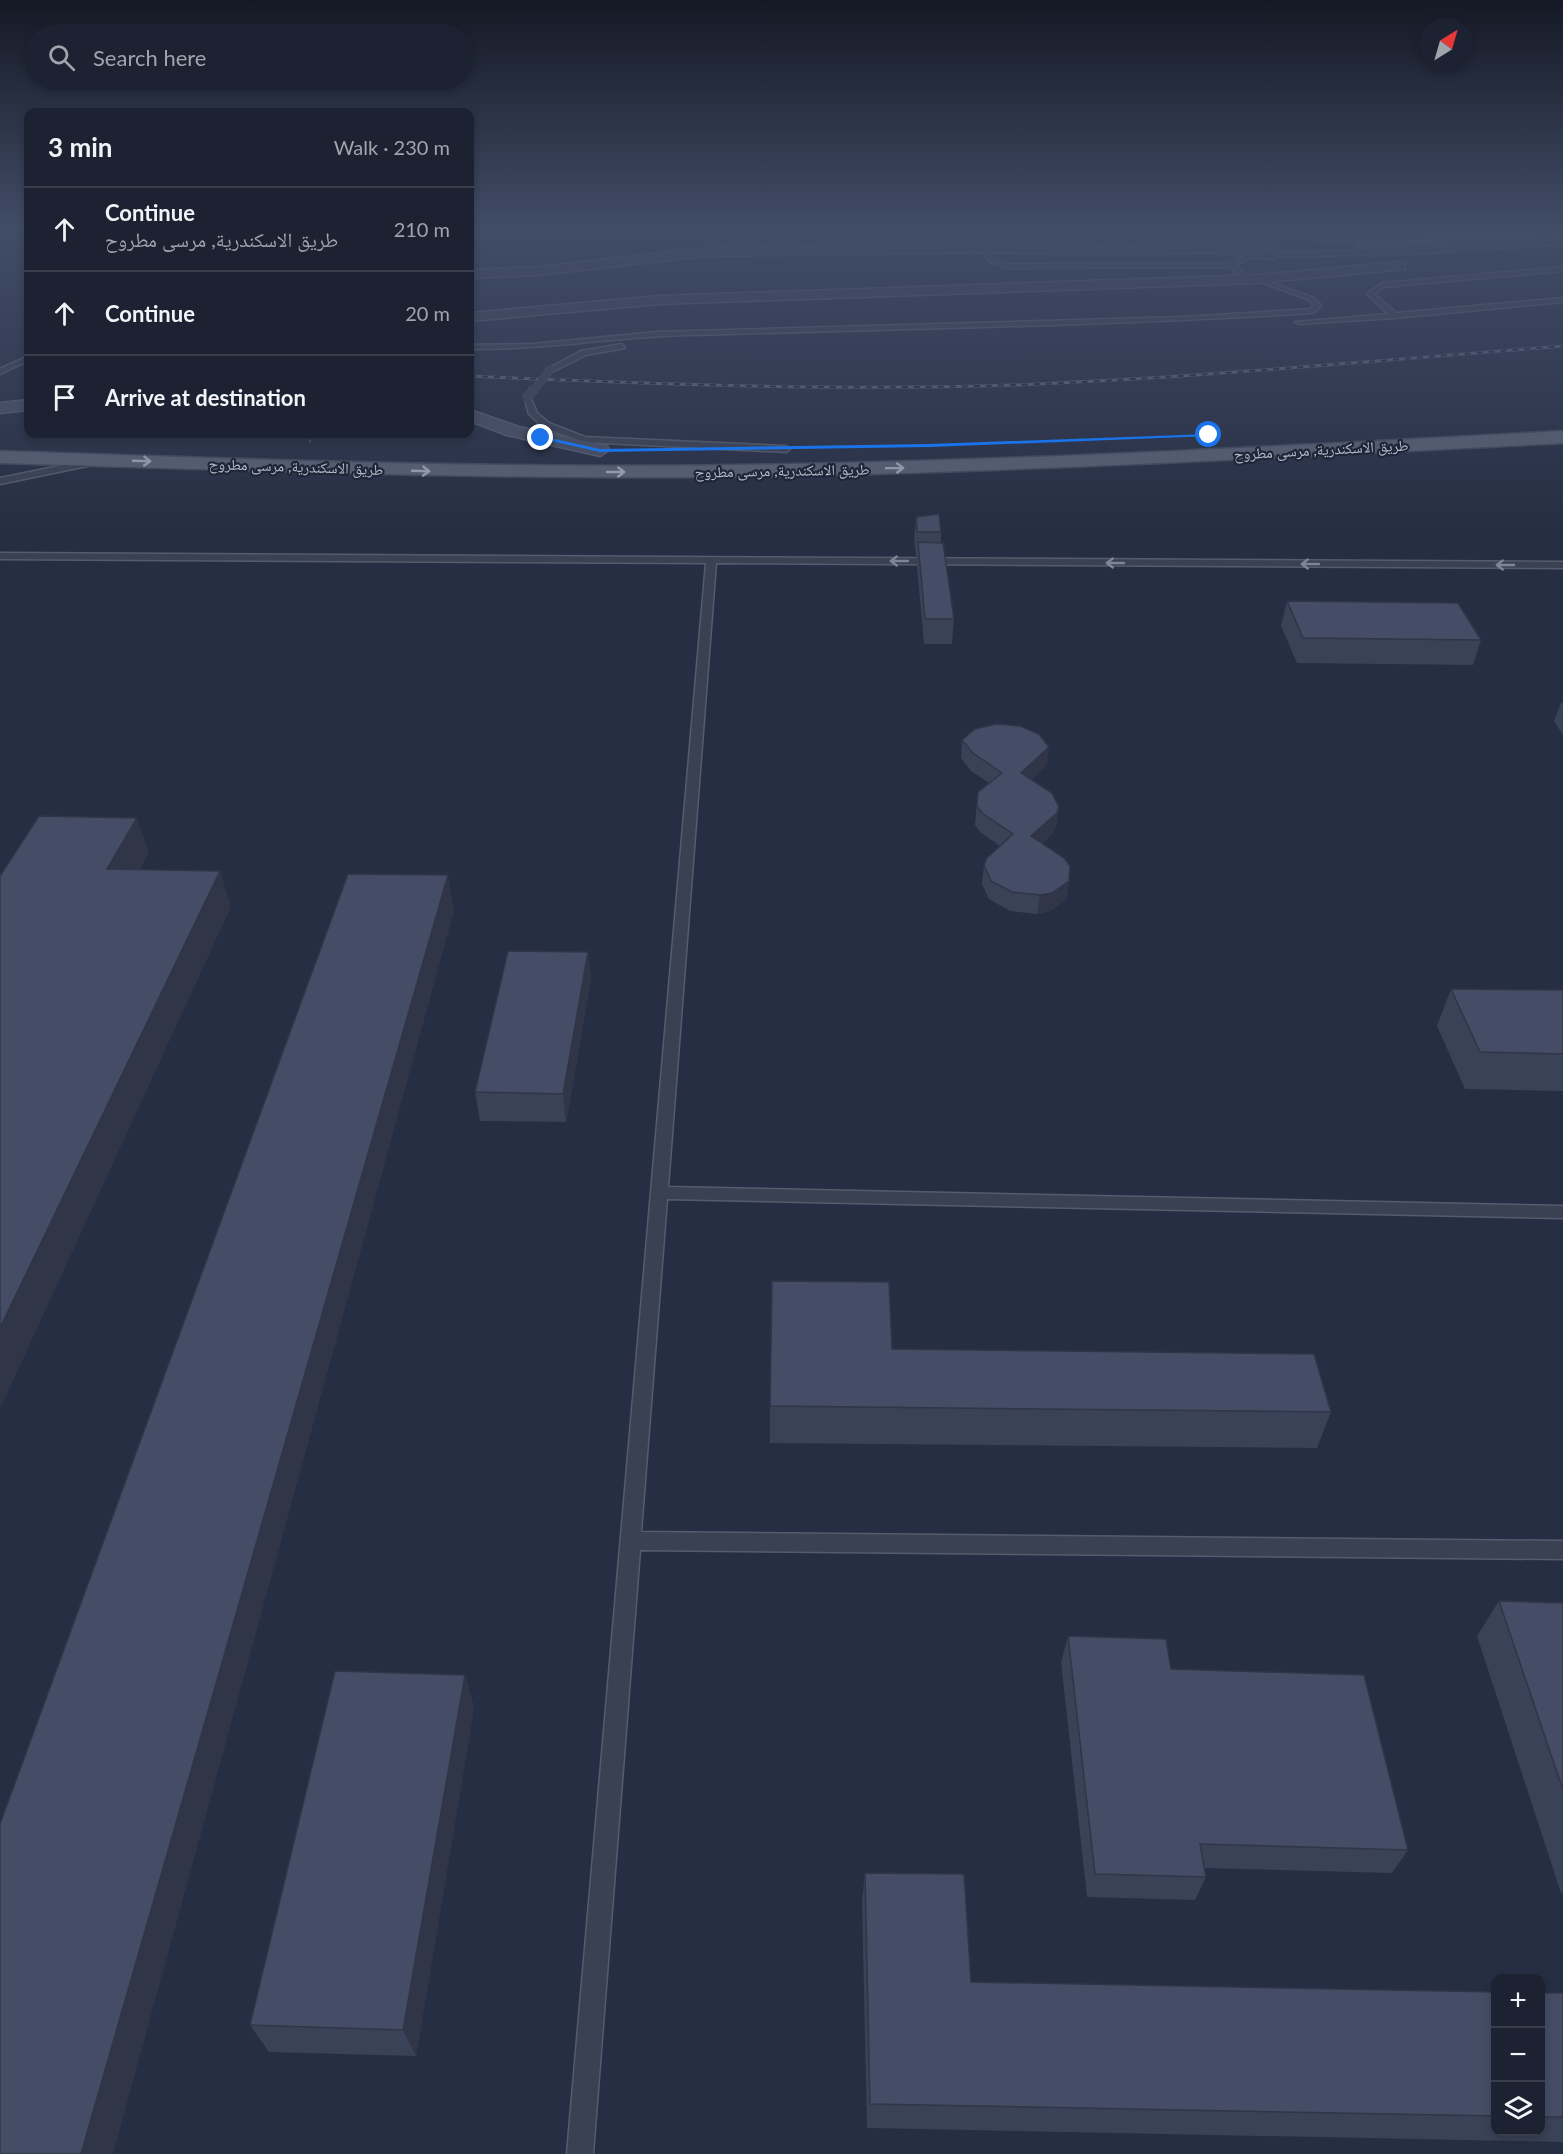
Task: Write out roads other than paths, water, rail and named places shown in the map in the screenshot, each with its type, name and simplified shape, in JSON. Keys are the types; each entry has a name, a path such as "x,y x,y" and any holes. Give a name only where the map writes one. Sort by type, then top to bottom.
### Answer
{"main road":[{"name":"طريق الاسكندرية, مرسى مطروح","path":"0,457 438,471 790,470 1083,462 1563,437"},
{"name":"طريق الاسكندرية, مرسى مطروح","path":"0,440 187,444"},
{"name":"طريق الاسكندرية, مرسى مطروح","path":"508,450 810,448"}],"street":[{"path":"0,408 24,405"},
{"path":"475,418 541,438 600,450"}],"lane":[{"path":"474,347 533,346 656,334 918,327"},
{"path":"1094,331 1200,327"},
{"path":"644,345 593,351 551,369 527,398 533,414 546,425 584,439 786,448"},
{"path":"0,372 24,360"},
{"path":"0,481 110,459"},
{"path":"0,556 1561,568"},
{"path":"580,2154 711,560"},
{"path":"660,1193 1563,1212"},
{"path":"629,1541 1563,1550"}],"railway":[{"path":"474,376 674,384 946,387 1083,382 1220,373 1563,346"}]}
